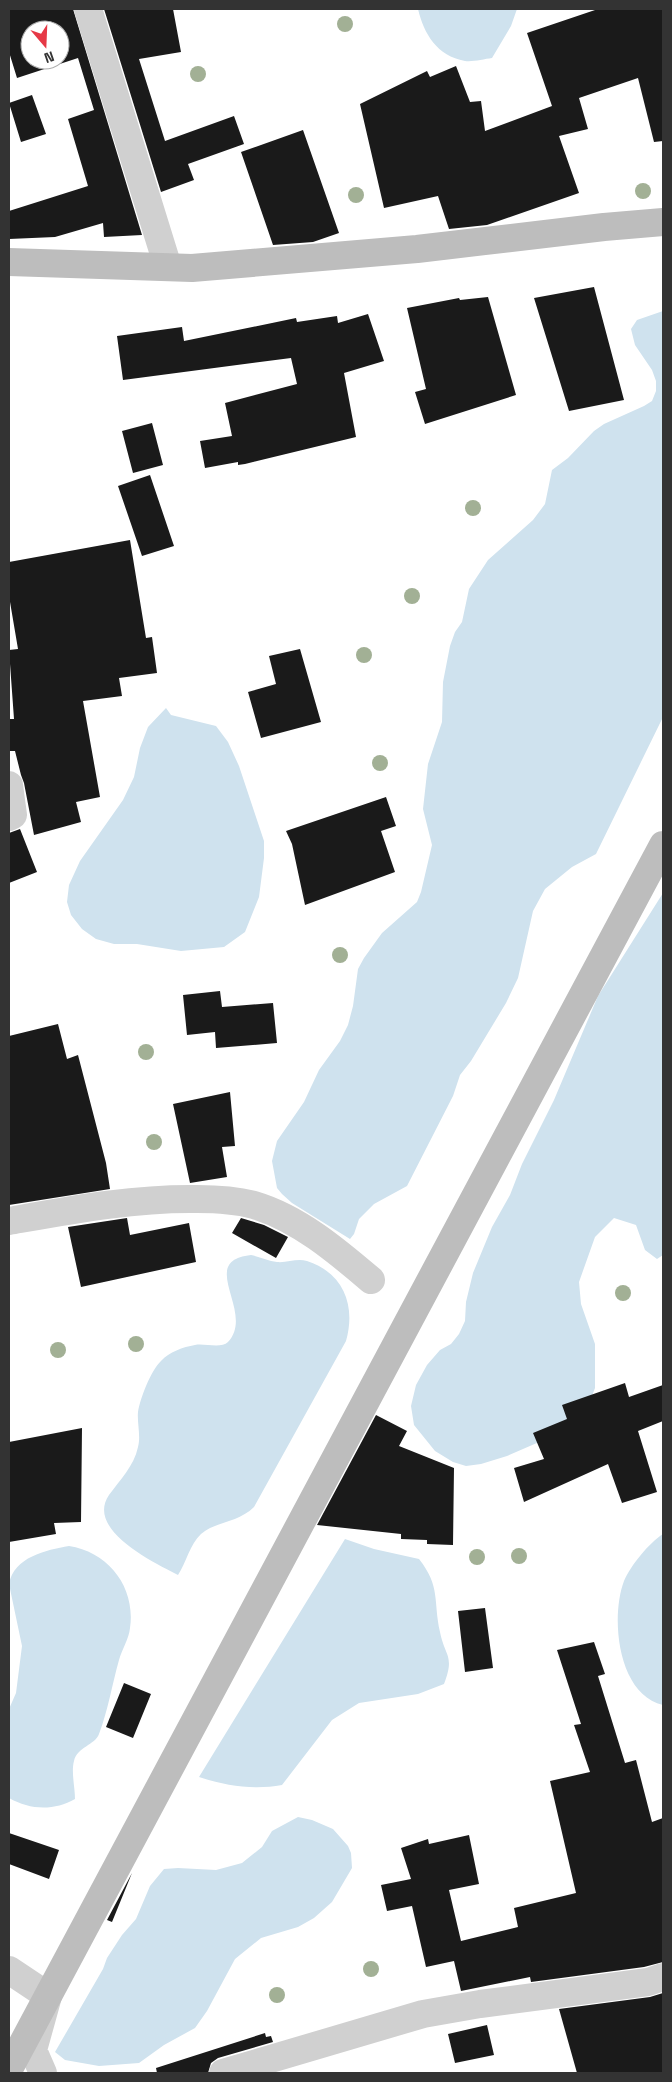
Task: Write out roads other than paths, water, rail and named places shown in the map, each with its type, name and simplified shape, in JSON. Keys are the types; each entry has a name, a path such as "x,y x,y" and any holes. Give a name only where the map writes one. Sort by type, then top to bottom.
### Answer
{"street":[{"path":"88,9 168,267"},
{"path":"9,262 192,268 417,249 663,222"},
{"path":"9,785 13,816 9,817"},
{"path":"9,2069 663,845"},
{"path":"9,1220 163,1198 215,1199 253,1205 286,1218 339,1252 372,1280"},
{"path":"9,1970 48,1996"},
{"path":"223,2073 423,2014 480,2004 648,1982 663,1977"},
{"path":"43,2073 33,2050 48,1996"}],"water":[{"path":"418,9 517,9 511,26 492,58 465,61 439,49 428,35"},
{"path":"663,311 663,717 596,854 572,867 545,889 533,911 518,978 506,1003 471,1061 460,1075 453,1096 407,1186 374,1204 359,1219 354,1234 350,1239 292,1203 277,1188 272,1161 277,1141 304,1102 319,1070 340,1041 348,1025 353,1006 358,969 364,958 382,933 417,902 421,892 432,845 423,809 428,764 442,722 443,682 450,646 455,632 462,622 469,589 488,560 533,520 545,504 552,470 568,458 594,431 604,424 652,401 656,391 656,381 652,370 635,345 631,329 637,320"},
{"path":"166,708 171,715 216,726 228,742 239,766 264,841 264,858 259,897 245,932 224,947 181,951 137,944 114,944 96,939 82,929 71,915 67,902 69,885 80,861 123,800 134,777 140,748 148,727"},
{"path":"663,893 663,1255 657,1259 645,1250 636,1225 614,1218 595,1237 579,1282 581,1304 595,1344 595,1388 592,1396 553,1436 507,1456 481,1464 466,1466 453,1462 435,1451 414,1425 411,1406 416,1385 427,1365 440,1350 451,1344 459,1334 465,1321 466,1302 473,1273 492,1227 510,1195 522,1164 554,1100 598,996"},
{"path":"251,1255 270,1261 300,1260 320,1266 338,1282 344,1292 348,1303 349,1328 346,1341 254,1507 241,1516 201,1534 194,1543 178,1575 126,1544 114,1533 106,1521 104,1508 109,1495 126,1472 136,1454 139,1438 139,1406 153,1371 164,1358 181,1349 199,1345 221,1345 228,1342 235,1330 236,1317 229,1290 228,1267 235,1259"},
{"path":"663,1534 663,1705 648,1698 636,1687 627,1671 621,1653 618,1615 620,1597 627,1575 646,1549"},
{"path":"345,1539 374,1549 419,1559 426,1569 431,1578 435,1594 440,1632 449,1661 444,1684 418,1694 359,1703 332,1720 282,1785 240,1786 219,1783 199,1777"},
{"path":"69,1546 96,1556 117,1574 129,1599 131,1613 130,1628 119,1660 99,1734 94,1741 79,1752 74,1761 75,1799 59,1806 34,1807 9,1798 9,1709 16,1693 22,1646 9,1584 17,1567 24,1561 41,1553"},
{"path":"298,1817 312,1820 333,1829 348,1846 351,1853 352,1868 332,1902 314,1918 298,1927 261,1938 235,1959 207,2011 195,2028 164,2045 139,2063 99,2066 65,2060 55,2052 103,1969 107,1958 122,1935 136,1919 150,1886 164,1869 216,1870 242,1863 262,1847 272,1831"}]}
